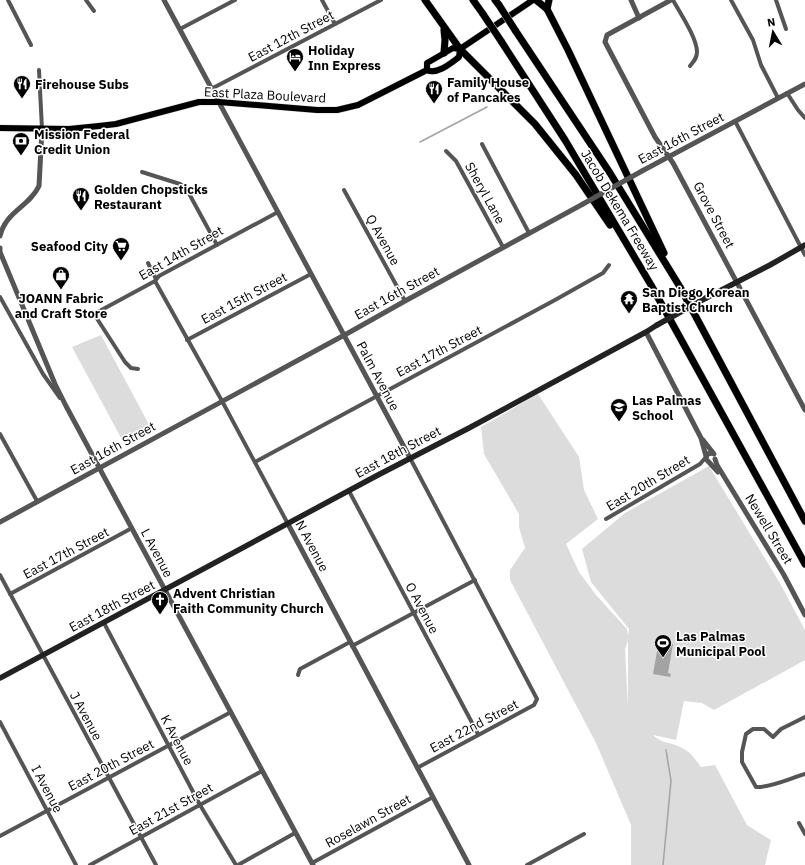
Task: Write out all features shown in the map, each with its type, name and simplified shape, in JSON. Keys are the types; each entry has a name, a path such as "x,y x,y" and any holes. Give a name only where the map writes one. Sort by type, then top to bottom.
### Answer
{"highway":[{"path":"425,0 443,28 460,50 535,124 576,175 631,259 654,291"},
{"name":"Jacob Dekema Freeway","path":"473,0 565,140 654,291 805,564"},
{"path":"537,0 547,9 568,50 680,287"},
{"path":"547,9 549,0"},
{"name":"Jacob Dekema Freeway","path":"497,3 610,173 680,287 805,522"},
{"path":"443,28 445,40 444,53"}],"main road":[{"name":"East Plaza Boulevard","path":"0,128 69,129 99,126 122,122 199,102 219,102 314,110 337,110 358,105 426,70 434,72 451,63 459,57 460,50 533,0"},
{"path":"537,0 542,0"},
{"name":"East Plaza Boulevard","path":"426,70 427,63 444,53 453,48 460,50"},
{"name":"East 18th Street","path":"0,678 349,490 469,428 803,246"}],"street":[{"path":"8,0 31,45"},
{"path":"86,0 94,11"},
{"name":"Palm Avenue","path":"164,0 377,396 537,699"},
{"path":"180,29 235,0"},
{"path":"322,0 335,24"},
{"name":"East 12th Street","path":"211,89 381,0"},
{"path":"631,0 639,18 672,0 696,42 697,52 695,60 690,66"},
{"path":"730,0 753,40 761,65 778,98"},
{"path":"776,0 786,30"},
{"name":"Grove Street","path":"639,18 607,35 605,42 656,137 670,156 737,282 803,400 805,410"},
{"path":"0,236 5,221 36,194 39,186 42,129 39,70"},
{"name":"East 16th Street","path":"0,522 642,171 805,84"},
{"path":"787,93 805,118"},
{"path":"735,121 803,246 805,255"},
{"path":"482,144 529,233"},
{"name":"Sheryl Lane","path":"446,152 456,160 503,247"},
{"path":"142,172 180,184 186,188 217,245"},
{"name":"Q Avenue","path":"344,190 404,301"},
{"name":"East 14th Street","path":"138,369 131,368 125,362 94,314 156,280 160,276 278,212"},
{"path":"0,248 0,252 55,384 66,406"},
{"name":"N Avenue","path":"148,263 187,340 255,462 469,865"},
{"name":"East 17th Street","path":"255,462 568,293 603,273 609,265"},
{"name":"East 15th Street","path":"187,340 311,274"},
{"name":"L Avenue","path":"0,297 43,374 66,406 312,864"},
{"name":"Newell Street","path":"646,332 701,438 708,459 724,477"},
{"path":"0,434 2,441 38,501"},
{"name":"Newell Street","path":"701,438 715,455 717,465 784,575 805,615"},
{"path":"713,453 708,453 708,459 714,462 715,459"},
{"name":"East 20th Street","path":"606,519 708,459"},
{"name":"O Avenue","path":"349,490 478,734"},
{"name":"East 17th Street","path":"10,594 132,528"},
{"name":"J Avenue","path":"0,576 156,865"},
{"path":"298,675 300,669 414,613 475,580"},
{"name":"K Avenue","path":"104,623 200,805 237,865"},
{"name":"East 22nd Street","path":"417,768 534,705 537,699"},
{"name":"East 20th Street","path":"0,836 231,712"},
{"path":"805,717 782,729 773,737 764,728 753,729 746,734 742,752 742,762 756,787 765,788 805,774"},
{"name":"I Avenue","path":"0,722 76,865"},
{"name":"East 21st Street","path":"90,865 262,771"},
{"name":"Roselawn Street","path":"312,864 433,797"},
{"path":"799,823 805,834"},
{"path":"237,865 296,833"},
{"path":"527,865 584,834"}],"shaded area":[{"path":"101,335 153,432 126,447 72,347"},
{"path":"538,394 579,457 584,490 598,519 566,544 579,572 596,595 627,629 628,636 629,629 591,582 582,549 625,513 709,466 781,585 805,630 805,660 714,710 702,703 684,701 676,740 653,735 663,742 676,745 687,751 701,767 715,765 747,825 771,840 765,865 631,865 631,825 596,743 510,580 510,570 525,548 519,527 519,514 484,454 481,427","holes":["628,641 628,707 625,649"]},
{"name":"Las Palmas Municipal Pool","path":"659,640 673,644 668,673 671,674 670,677 653,674"}],"waterway":[{"path":"420,142 487,107"},
{"path":"663,865 671,781 666,750"}],"place":[{"name":"Holiday Inn Express","path":"295,72"},
{"name":"Firehouse Subs","path":"22,99"},
{"name":"Family House of Pancakes","path":"434,104"},
{"name":"Mission Federal Credit Union","path":"21,156"},
{"name":"Golden Chopsticks Restaurant","path":"81,211"},
{"name":"Seafood City","path":"121,261"},
{"name":"JOANN Fabric and Craft Store","path":"61,290"},
{"name":"San Diego Korean Baptist Church","path":"629,314"},
{"name":"Las Palmas School","path":"619,422"},
{"name":"Advent Christian Faith Community Church","path":"160,615"},
{"name":"Las Palmas Municipal Pool","path":"663,658"}]}
